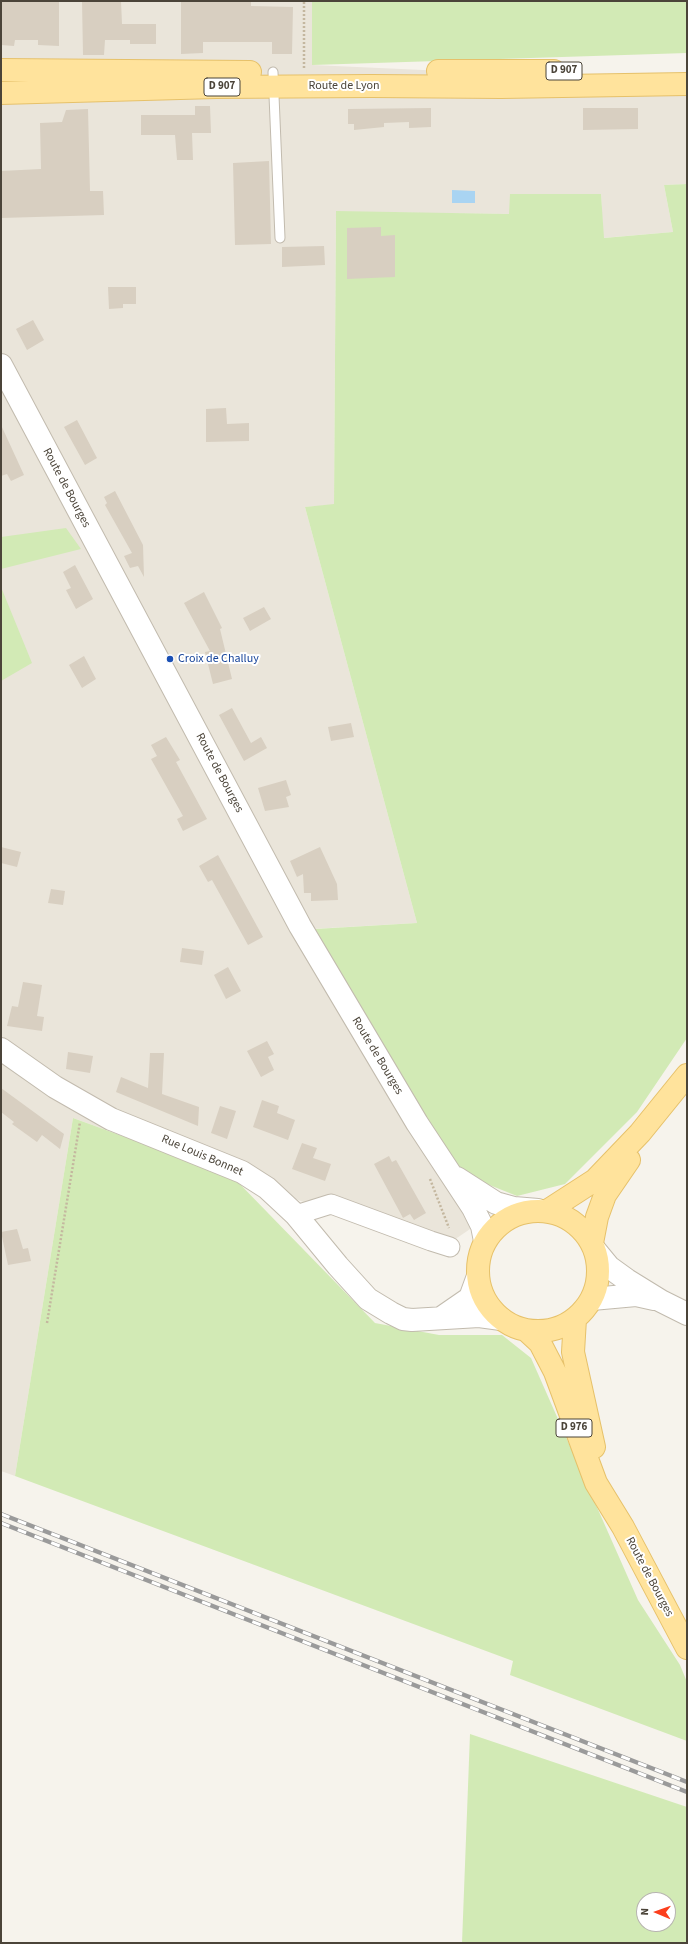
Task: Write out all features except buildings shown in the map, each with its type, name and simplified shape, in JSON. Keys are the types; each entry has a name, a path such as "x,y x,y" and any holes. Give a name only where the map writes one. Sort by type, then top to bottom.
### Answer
{"main road":[{"name":"Route de Lyon","path":"1,93 273,79 304,72 687,70"},
{"name":"Route de Lyon","path":"4,71 501,87 687,84"},
{"path":"673,1094 640,1133 596,1180 542,1210 519,1213 500,1223 485,1241 479,1255 478,1276 484,1298 501,1319 526,1330 553,1330 575,1319 592,1299 597,1286 599,1270 594,1247 596,1217 605,1195 687,1075"},
{"path":"542,1210 569,1218 584,1231 594,1247"},
{"name":"D 976","path":"575,1319 573,1352 581,1390 601,1475 623,1527"},
{"name":"D 976","path":"526,1330 540,1343 555,1372 596,1483 623,1527"},
{"name":"Route de Bourges","path":"623,1527 687,1648"}],"street":[{"name":"Route de Bourges","path":"1,365 300,926 417,1123 473,1208 482,1226 485,1241"},
{"name":"Rue Louis Bonnet","path":"1,1049 54,1088 110,1119 242,1172 267,1188 296,1215 338,1266 368,1299 403,1319 479,1316 501,1319"},
{"name":"Route de Bourges","path":"451,1173 496,1203 514,1208 542,1210"},
{"path":"296,1215 331,1204 431,1242 450,1247"},
{"path":"594,1247 609,1267 661,1301 687,1314"},
{"path":"441,1318 470,1298 478,1276"},
{"path":"592,1299 636,1295 661,1301"}],"lane":[{"path":"273,79 280,238"}],"path":[{"path":"304,1 304,72"},
{"path":"47,1323 83,1103"},
{"path":"428,1175 450,1234 450,1247"}],"shaded area":[{"path":"1,1 312,1 313,65 687,82 687,184 664,185 673,232 603,238 601,194 510,195 510,214 336,212 334,505 305,507 417,923 294,930 473,1227 438,1251 73,1118 15,1476 1,1471"}],"green space":[{"path":"312,1 687,1 687,53 312,65"},
{"path":"687,184 687,1038 637,1112 565,1184 517,1196 457,1172 315,929 417,923 305,507 334,504 336,211 509,214 510,194 601,194 604,238 673,232 664,185"},
{"path":"66,528 81,549 1,569 1,537"},
{"path":"1,587 32,663 1,681"},
{"path":"73,1118 232,1176 375,1323 439,1335 502,1335 531,1358 638,1600 680,1665 687,1682 687,1741 510,1675 513,1661 15,1476"},
{"path":"470,1734 687,1807 687,1943 462,1943"}],"water":[{"path":"452,190 475,191 475,203 452,203"}],"railway":[{"path":"1,1514 687,1782"},
{"path":"1,1523 687,1792"}],"place":[{"name":"Croix de Challuy","path":"170,659"}]}
